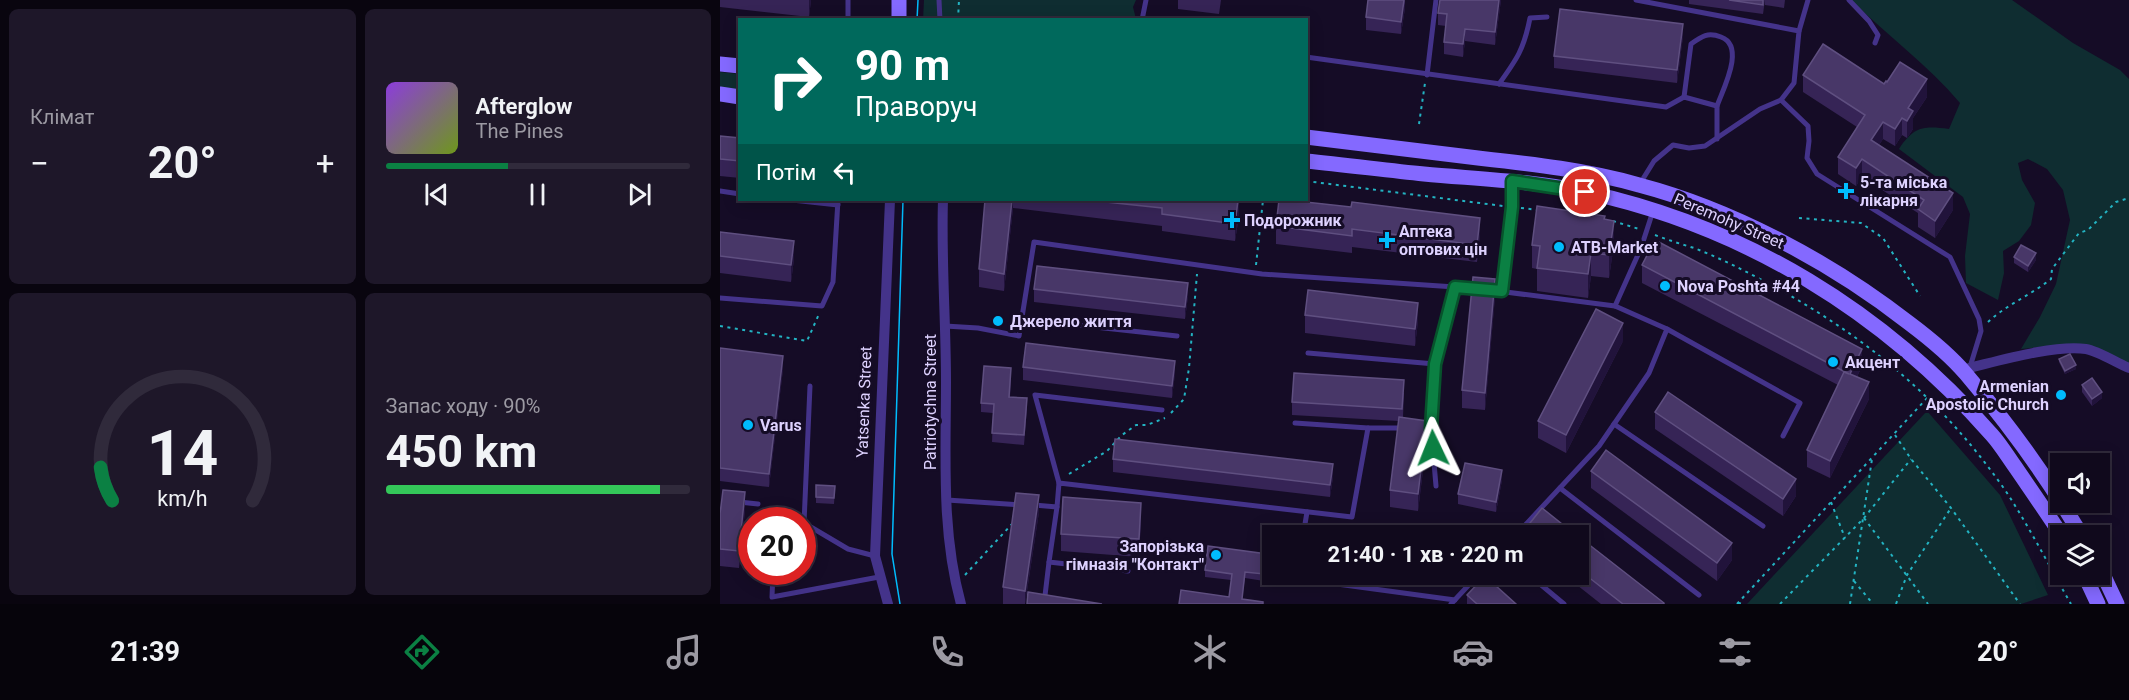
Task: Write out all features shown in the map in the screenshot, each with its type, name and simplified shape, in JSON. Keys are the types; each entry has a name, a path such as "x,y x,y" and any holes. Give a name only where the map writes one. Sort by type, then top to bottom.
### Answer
{"main road":[{"path":"899,0 899,18"},
{"path":"720,64 738,66"},
{"path":"720,94 738,96"},
{"name":"Peremohy Street","path":"1308,137 1552,166 1639,184 1718,212 1813,258 1889,307 1935,343 1967,371 2050,484"},
{"name":"Peremohy Street","path":"1308,161 1512,181 1585,192 1653,210 1707,228 1746,246 1789,267 1863,316 1932,372 1994,436 2055,525"},
{"path":"2089,585 2098,604"},
{"path":"2108,585 2117,604"}],"street":[{"name":"Yatsenka Street","path":"888,604 875,556 890,201"},
{"name":"Patriotychna Street","path":"943,201 945,500 955,583 961,604"},
{"path":"1967,371 2000,360 2055,350 2087,349 2129,368"}],"lane":[{"path":"848,18 849,0"},
{"path":"939,0 940,18"},
{"path":"1142,18 1146,0"},
{"path":"1427,75 1436,0"},
{"path":"1636,0 1799,31"},
{"path":"1639,184 1654,161 1673,145 1689,148 1705,146 1760,109 1780,100 1794,83 1799,31 1808,0"},
{"path":"1849,0 1878,36 1875,43"},
{"path":"1499,84 1519,57 1526,40 1530,18 1547,17"},
{"path":"1684,97 1691,44 1711,33 1726,38 1733,49 1734,58 1717,106 1717,139"},
{"path":"1308,57 1666,107 1684,97 1717,106"},
{"path":"1780,100 1808,126 1807,158 1817,174 1950,257 1979,319 1981,331 1967,371"},
{"path":"1502,291 1512,207 1512,181"},
{"path":"720,191 738,194"},
{"path":"720,298 822,306 833,282 838,202 815,201"},
{"path":"1615,306 1641,248 1653,210"},
{"path":"945,326 978,328 1019,336 1034,242 1255,273 1502,291 1615,306 1667,329 1800,403 1783,436"},
{"path":"1436,486 1431,428 1435,364 1455,287"},
{"path":"1022,319 1177,336"},
{"path":"1525,525 1599,446 1649,374 1667,329"},
{"path":"1308,353 1435,364"},
{"path":"810,386 804,523 848,549 875,556"},
{"path":"1044,604 1059,483 1035,395 1162,410"},
{"path":"1295,423 1368,428 1431,428"},
{"path":"1614,424 1763,526"},
{"path":"1059,483 1352,517 1368,428"},
{"path":"1560,488 1699,595"},
{"path":"945,500 1057,507"},
{"path":"729,501 758,504"},
{"path":"1305,525 1307,512"},
{"path":"1049,562 1128,571"},
{"path":"772,585 772,597 879,577"},
{"path":"1343,585 1453,602 1469,585"},
{"path":"1541,585 1564,604"}],"path":[{"path":"958,18 959,0"},
{"path":"1419,124 1427,75"},
{"path":"1308,181 1546,211"},
{"path":"1981,331 1998,314 2051,279 2052,269 2079,233 2088,230 2116,202 2129,198"},
{"path":"1255,273 1263,201"},
{"path":"1799,218 1861,223 1872,230 1883,238 1920,296"},
{"path":"1604,219 1696,249 1759,279 1819,312 1892,364 1928,397 1963,436 2005,491 2071,604"},
{"path":"1872,230 1876,224"},
{"path":"1189,368 1197,273"},
{"path":"720,326 807,340 822,306"},
{"path":"1738,604 1928,397"},
{"path":"1894,434 2020,604"},
{"path":"1059,483 1107,451 1118,439"},
{"path":"1850,604 1872,458"},
{"path":"1780,604 1864,518 1911,459"},
{"path":"1831,502 1845,538"},
{"path":"972,568 1016,519 1018,504"},
{"path":"1896,604 1908,575 1951,508"},
{"path":"1864,518 1928,604"},
{"path":"1854,581 1873,604"},
{"path":"1738,604 1745,604"}],"green space":[{"path":"924,0 1136,0 1133,7 1136,18 923,18"},
{"path":"1851,0 2012,0 2073,43 2120,70 2129,79 2129,364 2059,345 2021,349 2056,284 2070,220 2063,190 2047,169 2028,159 2018,163 2022,180 2035,203 2031,225 2019,241 2003,251 2004,273 1998,300 1966,283 1965,256 1970,214 1963,197 1899,149 1904,141 1920,129 1949,129 1960,103 1921,63"},
{"path":"720,72 738,74 738,88 729,91 720,90"},
{"path":"1927,411 2000,495 2048,595 2021,604 1747,604"}],"building":[{"path":"1368,0 1404,0 1401,22 1366,17"},
{"path":"1440,0 1499,0 1495,32 1465,29 1463,44 1444,42 1447,14 1438,13"},
{"path":"1729,0 1763,0 1763,5"},
{"path":"1560,9 1683,24 1677,70 1554,56"},
{"path":"1823,44 1884,84 1900,62 1927,79 1908,108 1913,111 1907,121 1902,118 1895,129 1883,122 1871,140 1953,193 1935,221 1918,209 1924,200 1862,159 1856,168 1838,157 1865,115 1803,75"},
{"path":"720,136 738,138 738,161 720,159"},
{"path":"985,201 1012,201 1004,274 979,269"},
{"path":"1096,201 1238,201 1235,224 1162,214 1162,208"},
{"path":"1279,201 1351,207 1352,202 1480,218 1477,245 1352,229 1352,236 1276,226"},
{"path":"1537,206 1605,216 1604,219 1614,221 1609,255 1591,253 1588,274 1537,268 1540,246 1532,245"},
{"path":"720,232 794,241 791,265 720,256"},
{"path":"1655,240 1862,349 1850,374 1869,382 1830,461 1807,450 1844,372 1849,374 1642,265"},
{"path":"2021,245 2036,253 2028,266 2014,257"},
{"path":"1037,266 1188,283 1185,307 1034,289"},
{"path":"1473,277 1495,279 1485,393 1462,390"},
{"path":"1308,290 1418,303 1415,329 1305,315"},
{"path":"1596,309 1623,323 1566,435 1538,421"},
{"path":"1026,343 1175,361 1172,386 1023,367"},
{"name":"Varus","path":"720,348 783,356 769,474 720,468"},
{"path":"2070,354 2076,365 2065,371 2059,359"},
{"path":"984,366 1011,368 1009,397 1027,398 1024,435 992,433 994,404 981,403"},
{"path":"1294,373 1404,380 1402,409 1292,402"},
{"path":"2092,378 2102,392 2092,399 2082,385"},
{"path":"1668,392 1796,479 1783,499 1655,412"},
{"path":"1399,417 1427,421 1418,494 1390,490"},
{"path":"1115,439 1333,464 1330,485 1113,459"},
{"path":"1606,450 1732,543 1717,563 1591,471"},
{"path":"1465,463 1502,470 1496,502 1458,494"},
{"path":"816,485 835,486 834,498 816,497"},
{"path":"723,490 745,492 743,507 738,507 738,551 720,549"},
{"path":"1016,493 1039,495 1025,591 1003,587"},
{"path":"1063,497 1141,503 1139,539 1061,534"},
{"path":"1542,508 1563,525 1528,525"},
{"path":"1589,545 1664,603 1623,604 1589,578"},
{"path":"1208,546 1262,553 1262,574 1245,572 1242,599 1263,602 1263,604 1179,604 1181,590 1229,597 1232,574 1205,570"},
{"path":"1476,585 1495,585 1516,604 1477,604 1467,595"},
{"path":"1028,592 1102,604 1027,604"}],"tram line":[{"path":"917,18 918,0"},
{"path":"900,604 892,554 903,201"}],"place":[{"name":"5-та міська лікарня","path":"1846,191"},
{"name":"Подорожник","path":"1232,220"},
{"name":"Аптека оптових цін","path":"1387,240"},
{"name":"ATB-Market","path":"1559,247"},
{"name":"Nova Poshta #44","path":"1665,286"},
{"name":"Джерело життя","path":"998,321"},
{"name":"Акцент","path":"1833,362"},
{"name":"Armenian Apostolic Church","path":"2061,395"},
{"name":"Varus","path":"748,425"},
{"name":"Запорізька гімназія \"Контакт\"","path":"1216,555"}],"route":[{"path":"1433,448 1431,428 1435,364 1455,287 1502,291 1512,207 1512,181 1585,192"}]}
